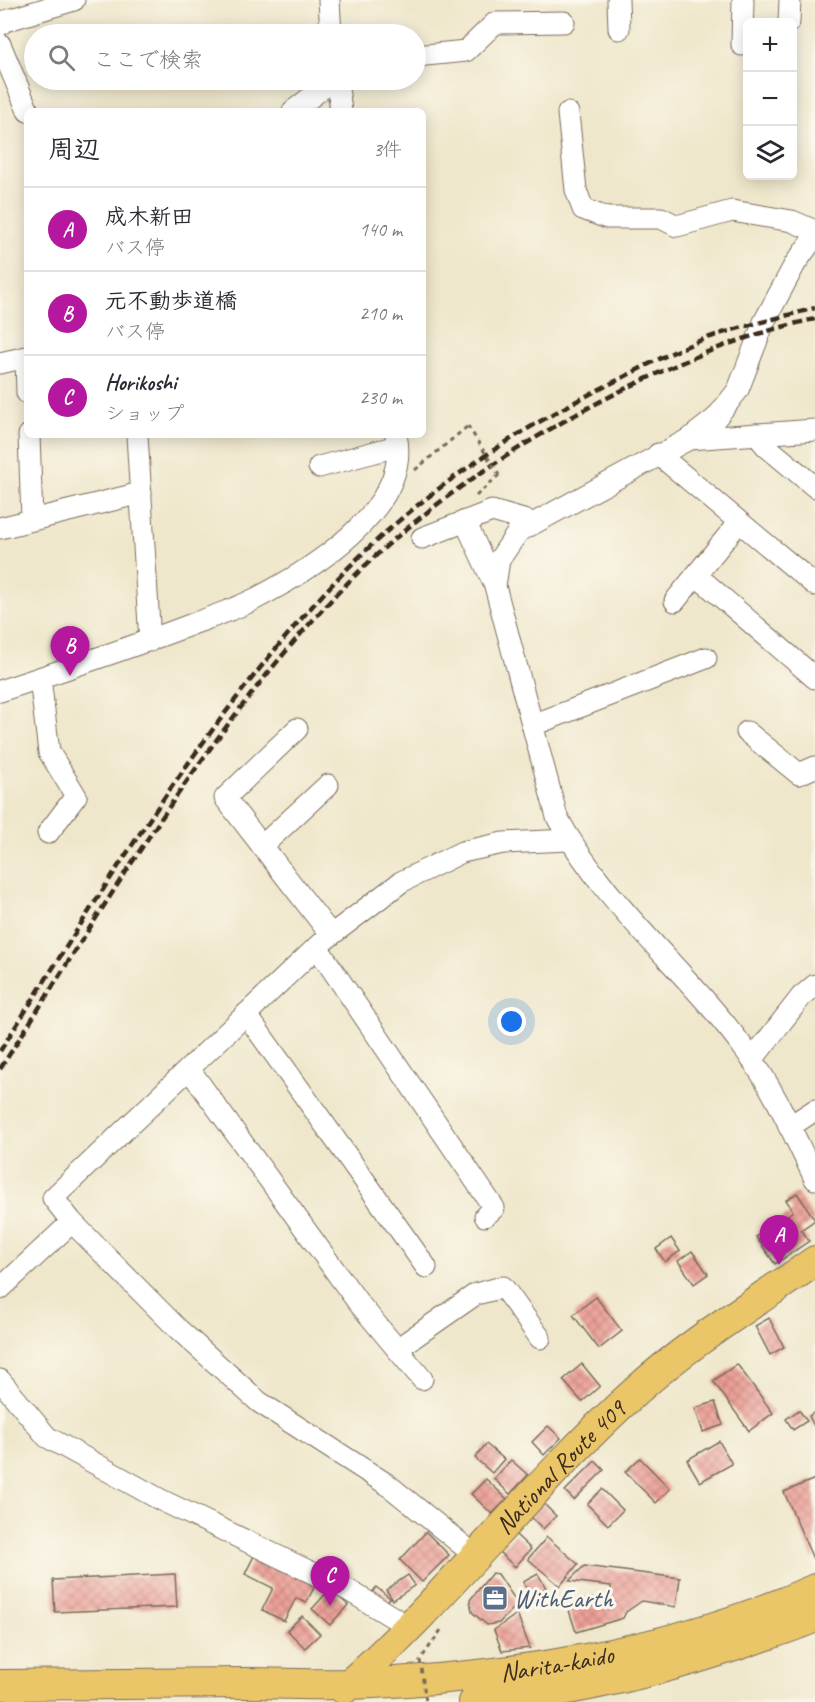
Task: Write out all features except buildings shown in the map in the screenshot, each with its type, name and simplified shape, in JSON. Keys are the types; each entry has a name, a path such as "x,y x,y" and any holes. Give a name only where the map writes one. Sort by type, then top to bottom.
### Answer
{"highway":[{"name":"National Route 409","path":"340,1693 409,1627 593,1432 637,1390 669,1364 815,1261"},
{"name":"Narita-kaido","path":"0,1685 340,1693 563,1662 635,1648 713,1626 815,1588"},
{"name":"Narita-kaido","path":"474,1702 570,1697 700,1658 815,1617"}],"street":[{"path":"0,25 5,21 74,0"},
{"path":"329,0 330,24"},
{"path":"618,0 619,29"},
{"path":"742,45 743,0"},
{"path":"789,0 789,18"},
{"path":"426,55 466,51 495,23 564,22"},
{"path":"0,44 26,108"},
{"path":"297,108 321,90"},
{"path":"337,90 340,108"},
{"path":"495,586 499,560 518,532 689,439 717,418 738,390 764,322 795,264 815,234 792,221 732,211 677,226 661,218 607,218 584,209 576,190 568,113"},
{"path":"0,363 24,357"},
{"path":"689,439 815,430"},
{"path":"756,434 767,447 815,487"},
{"path":"28,438 32,519"},
{"path":"137,438 150,641"},
{"path":"0,692 150,641 251,601 294,578 370,517 389,490 396,468 397,441 319,467"},
{"path":"658,454 739,522 813,579"},
{"path":"0,528 141,493"},
{"path":"422,538 492,511 534,523"},
{"path":"465,521 495,586 557,817 569,840 627,915 752,1060 815,1179"},
{"path":"675,601 739,522"},
{"path":"696,575 815,678"},
{"path":"533,725 706,658"},
{"path":"39,678 49,752 76,796 48,832"},
{"path":"297,729 225,798 262,846 494,1208 485,1216"},
{"path":"747,732 799,774 815,767"},
{"path":"262,846 328,785"},
{"path":"476,1556 388,1485 259,1402 178,1329 72,1222 53,1198 324,941 401,882 462,852 503,843 569,840"},
{"path":"752,1060 801,997 815,985"},
{"path":"246,1014 426,1267"},
{"path":"189,1069 357,1301 422,1378"},
{"path":"789,1127 815,1110"},
{"path":"0,1289 72,1222"},
{"path":"397,1349 476,1294 503,1287 540,1338"},
{"path":"0,1380 47,1437 161,1500 348,1590 409,1627"}],"path":[{"path":"422,463 468,426 499,475"},
{"path":"420,1660 426,1702"}],"railway":[{"path":"0,1051 154,813 236,698 327,590 388,530 490,452 602,388 701,340 815,308"},
{"path":"0,1069 156,825 198,766 286,651 363,567 426,513 494,464 601,401 705,353 759,334 815,319"}],"place":[{"name":"元不動歩道橋","path":"70,676"},
{"name":"成木新田","path":"779,1265"},
{"name":"WithEarth","path":"495,1598"},
{"name":"Horikoshi","path":"330,1606"}]}
